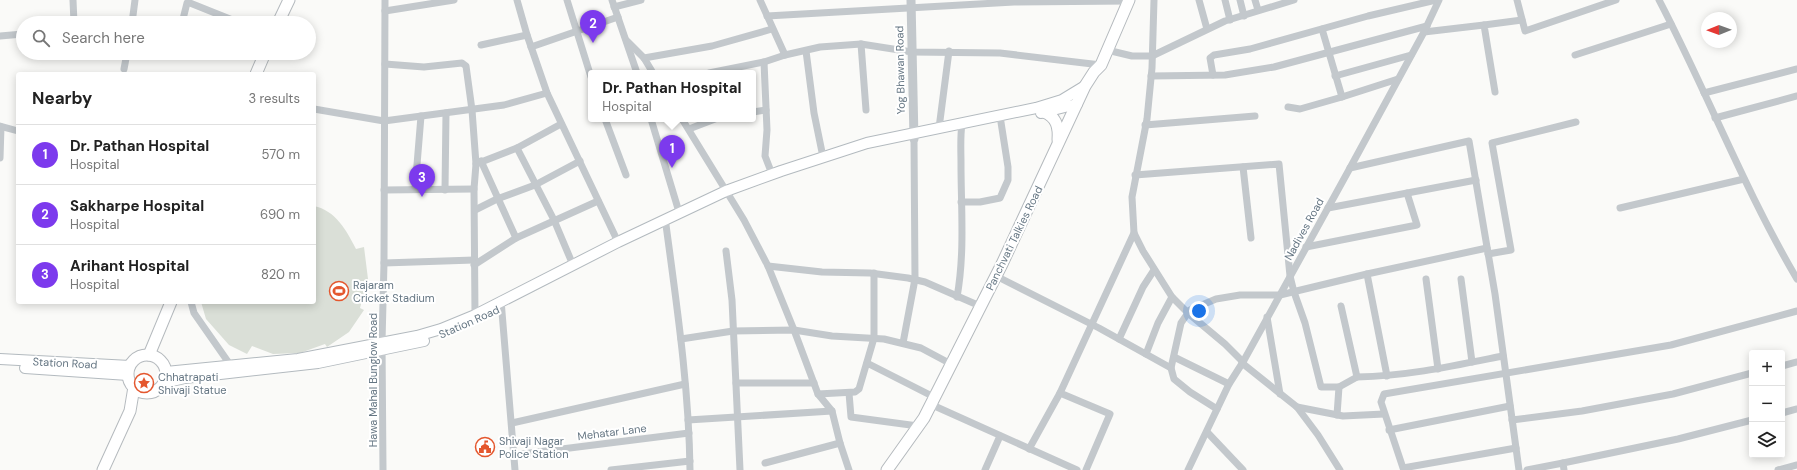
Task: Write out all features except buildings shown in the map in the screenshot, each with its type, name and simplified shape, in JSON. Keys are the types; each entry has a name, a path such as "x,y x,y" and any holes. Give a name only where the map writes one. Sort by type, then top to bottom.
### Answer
{"main road":[{"name":"Panchvati Talkies Road","path":"887,470 918,426 951,364 996,276 1085,86 1094,72 1101,65 1129,0"},
{"path":"281,16 286,1"},
{"path":"257,72 262,60"},
{"path":"1000,119 1053,104 1085,86"},
{"path":"727,193 772,174 867,143 914,136 1044,112 1077,104"},
{"path":"1044,112 1056,122 1058,129 1058,145"},
{"path":"727,193 843,155 940,128 962,126"},
{"name":"Station Road","path":"163,383 185,378 318,363 441,329 502,304 642,235 664,223 679,212 727,193"},
{"name":"Station Road","path":"166,372 298,359 382,345 410,344 450,332 618,242 687,213 727,193"},
{"path":"149,355 170,304"},
{"path":"103,470 130,411 134,387 129,371 138,357 149,355 161,360 166,372 163,383 159,388 148,392 130,411"},
{"name":"Station Road","path":"0,359 129,371"},
{"name":"Station Road","path":"0,366 129,371"},
{"path":"134,387 137,390 148,392"}],"street":[{"path":"73,0 74,16"},
{"path":"133,16 135,0"},
{"path":"384,121 385,0"},
{"path":"385,10 454,0"},
{"path":"517,0 527,35 547,93 618,242"},
{"path":"567,0 589,70"},
{"path":"635,70 613,4 640,0"},
{"path":"760,0 785,55"},
{"path":"767,16 911,3 1129,0"},
{"path":"1154,0 1151,76 1145,125 1132,197 1134,233 1154,270 1172,298 1225,344 1243,362 1297,407 1318,435 1340,470"},
{"path":"1199,0 1207,29"},
{"path":"1225,0 1230,20"},
{"path":"1240,0 1244,16"},
{"path":"1255,0 1258,10"},
{"path":"1107,50 1132,56 1152,56 1207,29 1258,10 1291,0"},
{"path":"1213,75 1210,58 1214,55 1250,49 1438,0"},
{"name":"Nadives Road","path":"1188,470 1229,384 1243,362 1350,168 1425,29 1438,0"},
{"path":"1518,0 1525,30 1616,0"},
{"path":"1658,0 1672,24 1775,242 1797,279"},
{"path":"183,16 185,7 187,3 190,2 223,16"},
{"name":"Yog Bhawan Road","path":"911,3 914,136"},
{"path":"531,46 618,16"},
{"path":"1151,76 1213,75 1274,67 1425,29 1484,25 1522,20"},
{"path":"1575,56 1672,24"},
{"path":"1484,25 1495,92"},
{"path":"644,58 712,46 772,29"},
{"path":"1322,29 1342,97"},
{"path":"0,36 16,35"},
{"path":"481,45 527,35"},
{"path":"626,40 644,58 651,70"},
{"path":"861,44 866,110"},
{"path":"724,70 764,62 785,55 820,47 861,44 912,52 949,51 1000,53 1101,65"},
{"path":"806,51 814,113 823,157"},
{"path":"940,128 949,51"},
{"path":"1335,76 1411,55"},
{"path":"124,69 126,60"},
{"path":"764,62 767,130 765,156 772,174"},
{"path":"385,64 424,67 464,64 467,69 479,162 474,189 475,315"},
{"path":"1704,93 1797,69"},
{"path":"1288,107 1300,109 1398,79"},
{"path":"316,109 384,121 504,105 547,93"},
{"path":"1716,118 1797,96"},
{"path":"756,112 766,110"},
{"path":"446,113 446,190"},
{"path":"415,189 421,116"},
{"path":"1145,125 1255,116"},
{"path":"961,202 980,202 1000,198 1008,180 1008,167 1000,119"},
{"name":"Hawa Mahal Bunglow Road","path":"383,470 382,345 384,263 384,121"},
{"path":"606,122 626,175"},
{"path":"651,122 679,212"},
{"path":"684,122 744,220 768,266 818,394 832,411 849,470"},
{"path":"689,129 707,122"},
{"path":"1218,409 1190,392 1174,379 1171,368 1181,323 1190,310 1216,299 1240,295 1280,295 1367,274 1488,251 1511,250 1492,143 1576,122"},
{"path":"479,162 517,148 561,124"},
{"path":"0,158 0,126 16,130"},
{"path":"957,296 961,275 963,243 961,202 962,126"},
{"path":"903,343 915,279 914,136"},
{"path":"1350,168 1469,141 1488,251 1519,470"},
{"path":"517,148 554,220 573,265"},
{"path":"475,210 497,199 535,185 580,160"},
{"path":"479,162 516,238"},
{"path":"1136,175 1279,164 1290,276 1305,323 1322,387 1339,387 1357,377 1387,376 1438,369 1503,356"},
{"path":"1243,166 1251,238"},
{"path":"1620,208 1744,179"},
{"path":"1328,208 1476,180"},
{"path":"384,190 474,189"},
{"path":"1306,247 1417,225 1407,193"},
{"path":"384,263 474,262 516,238 598,201"},
{"path":"664,223 681,339 689,433 690,470"},
{"path":"1029,449 1060,393 1134,233"},
{"path":"726,251 732,300 739,417 740,470"},
{"path":"768,266 822,272 874,273 915,279 980,306"},
{"path":"1119,339 1143,287 1154,270"},
{"path":"818,394 849,393 855,392 859,389 874,338 874,273"},
{"path":"1367,274 1387,376"},
{"path":"996,276 1091,324 1171,368"},
{"path":"1426,279 1438,369"},
{"path":"1461,279 1472,362"},
{"path":"1146,354 1158,324 1172,298"},
{"path":"192,304 194,313 231,366"},
{"path":"502,304 515,470"},
{"path":"1341,306 1357,377"},
{"path":"1516,448 1403,468 1389,430 1381,402 1384,394 1505,372 1671,345 1797,311"},
{"path":"1268,317 1280,394"},
{"path":"681,339 733,331 794,330 832,336 874,338 903,343 921,348 951,364"},
{"path":"1174,357 1229,384"},
{"path":"1785,365 1797,362"},
{"path":"867,363 1000,436 1077,470"},
{"path":"1512,420 1582,411 1673,394 1749,374"},
{"path":"736,384 814,383"},
{"path":"512,423 685,384"},
{"path":"1337,415 1339,387"},
{"path":"849,393 851,417 918,426"},
{"path":"1060,393 1110,414 1086,470"},
{"path":"1389,430 1510,406"},
{"path":"1297,407 1343,416 1384,414"},
{"path":"1785,412 1797,409"},
{"path":"688,420 832,411"},
{"path":"1527,470 1564,466 1749,421"},
{"path":"1207,432 1243,470"},
{"name":"Mehatar Lane","path":"514,455 689,433"},
{"path":"985,470 1000,436"},
{"path":"765,463 840,443"},
{"path":"611,470 690,461"},
{"path":"1396,470 1402,465"},
{"path":"1778,470 1797,465"}],"shaded area":[{"name":"Rajaram Cricket Stadium","path":"316,207 328,212 340,222 356,249 364,247 368,279 360,308 364,310 349,332 327,347 325,344 300,353 273,354 252,346 247,354 229,345 206,319 202,304 316,304"}],"place":[{"name":"Sakharpe Hospital","path":"593,43"},
{"name":"Dr. Pathan Hospital","path":"672,168"},
{"name":"Arihant Hospital","path":"422,197"},
{"name":"Rajaram Cricket Stadium","path":"339,291"},
{"name":"Chhatrapati Shivaji Statue","path":"144,383"},
{"name":"Shivaji Nagar Police Station","path":"485,447"}]}
